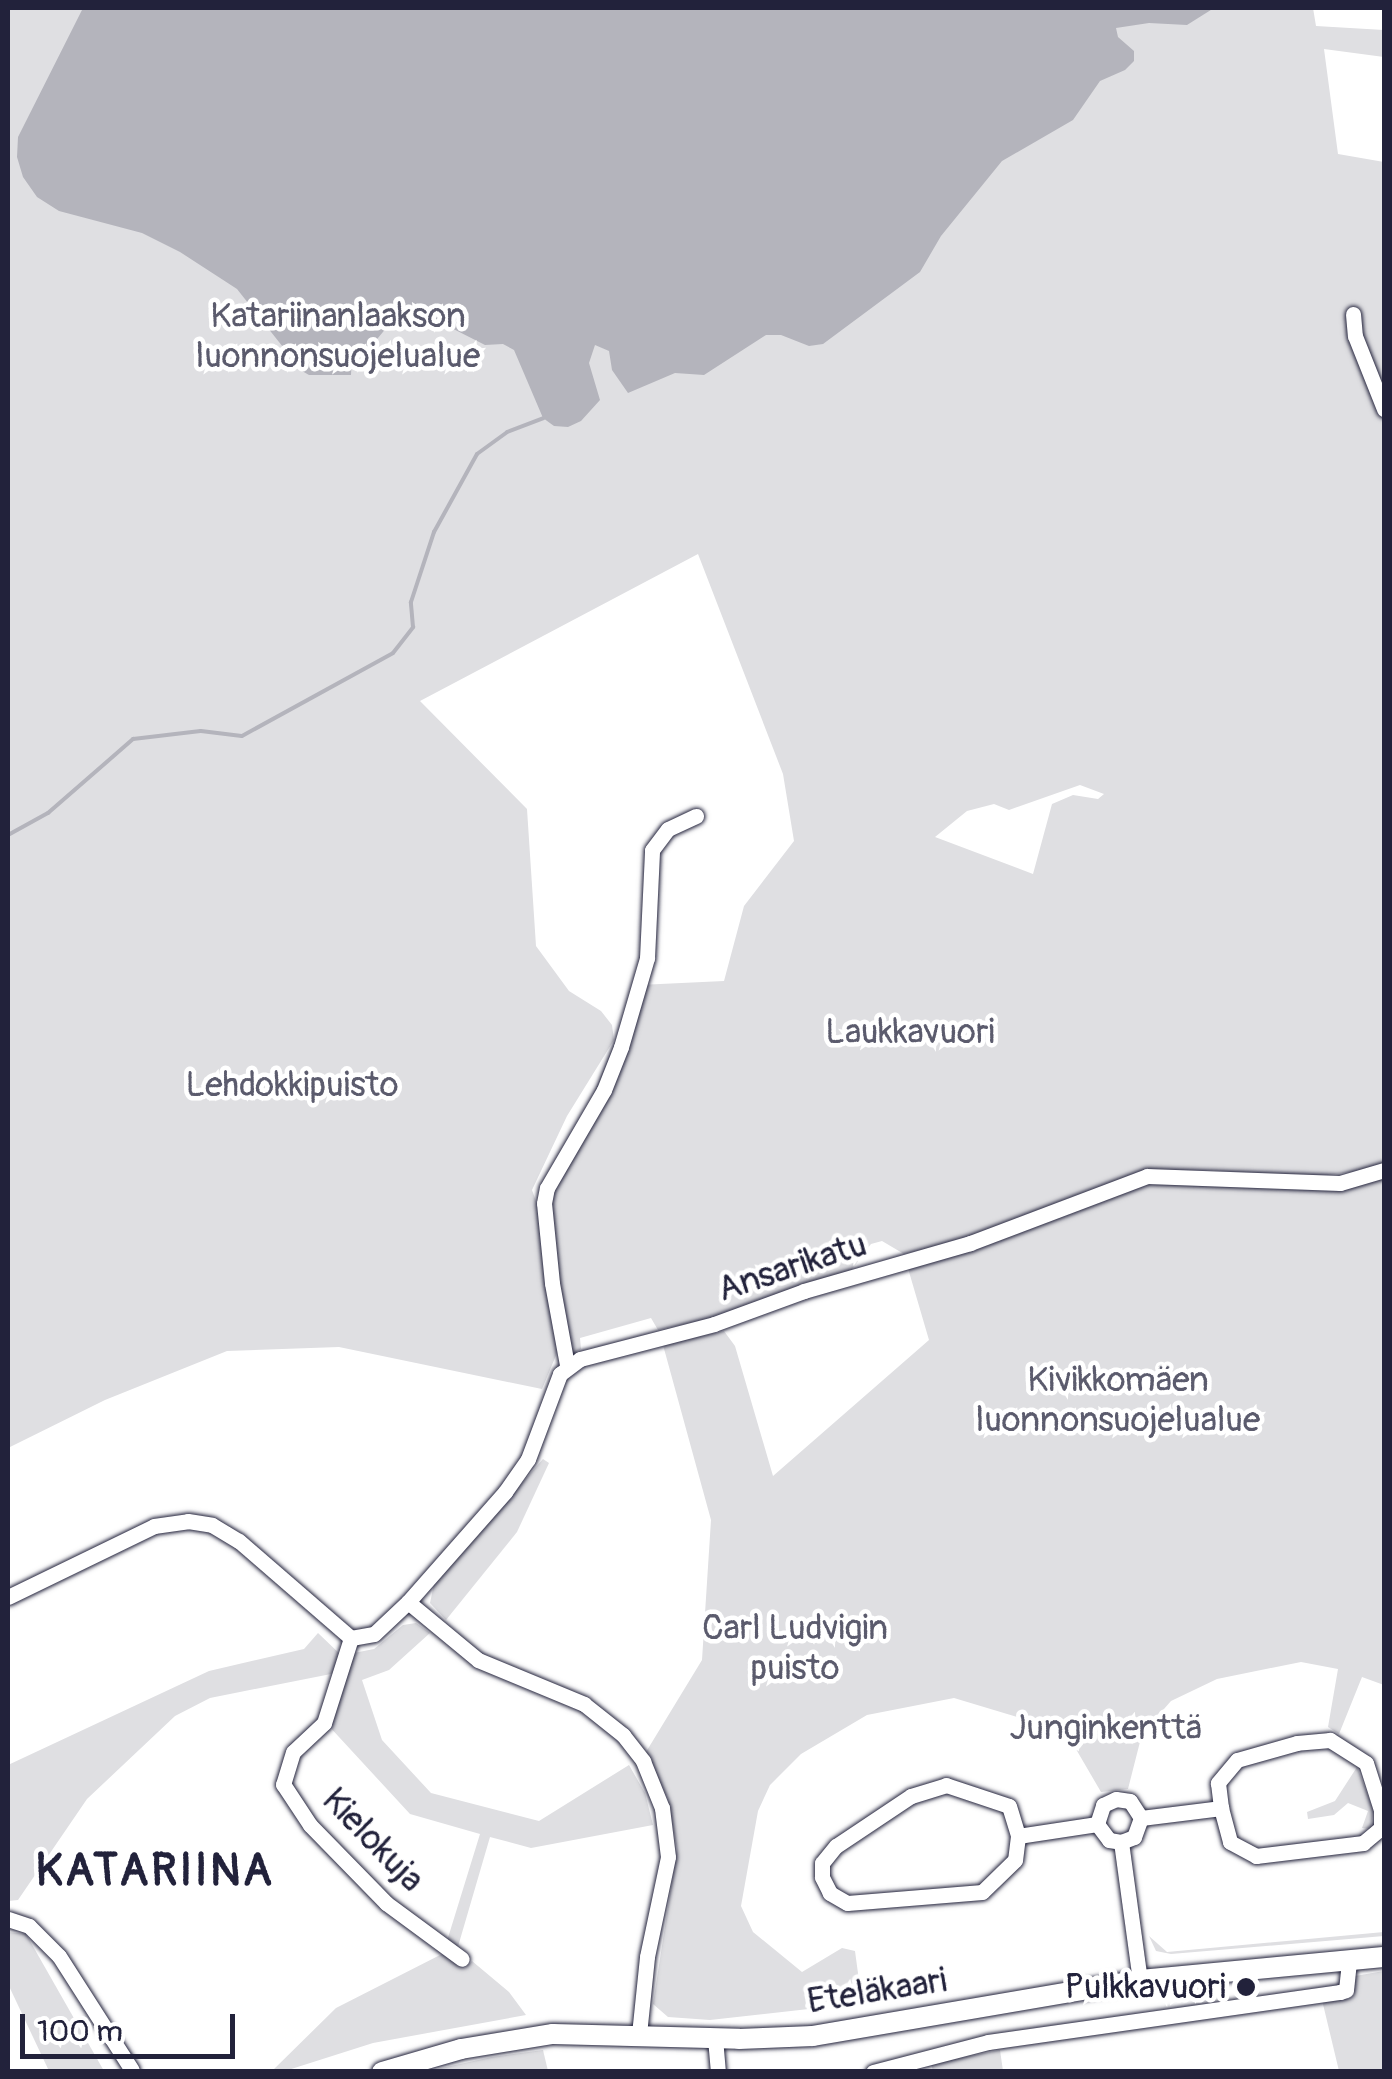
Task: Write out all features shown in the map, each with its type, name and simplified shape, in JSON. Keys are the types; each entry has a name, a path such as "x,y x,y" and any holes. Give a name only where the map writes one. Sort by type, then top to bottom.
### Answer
{"main road":[{"name":"Eteläkaari","path":"385,2071 505,2040 581,2032 716,2038 829,2034 1140,1980 1384,1957"}],"street":[{"path":"1352,314 1356,336 1384,409"},
{"path":"8,1597 154,1526 188,1521 212,1526 239,1541 351,1638 374,1634 408,1602 522,1469 554,1385 567,1366 552,1282 544,1203 547,1188 604,1090 621,1047 647,958 652,850 668,829 696,816"},
{"name":"Ansarikatu","path":"567,1366 970,1243 1137,1178 1165,1174 1340,1183 1384,1170"},
{"path":"408,1602 478,1660 584,1704 623,1735 642,1761 662,1808 668,1857 647,1957 639,2034"},
{"name":"Kielokuja","path":"351,1638 324,1723 293,1752 284,1784 310,1826 386,1903 462,1959"},
{"path":"1330,1740 1366,1762 1381,1810 1381,1828 1363,1843 1256,1856 1230,1842 1221,1808 1218,1783 1238,1760 1297,1743 1330,1740"},
{"path":"946,1785 1004,1802 1014,1816 1018,1836 1016,1860 982,1892 848,1903 830,1892 822,1877 826,1856 836,1846 911,1796 936,1786 946,1785"},
{"path":"1097,1824 1103,1805 1116,1799 1130,1801 1141,1818"},
{"path":"1141,1818 1221,1808"},
{"path":"1097,1824 1108,1840 1121,1842 1134,1837 1141,1818"},
{"path":"1018,1836 1097,1824"},
{"path":"1121,1842 1140,1980"},
{"path":"8,1919 29,1926 59,1956 132,2070"},
{"path":"873,2072 988,2042 1340,1992 1346,1990 1348,1960"},
{"path":"716,2038 718,2072"}],"green space":[{"path":"8,8 1313,8 1316,26 1384,30 1384,57 1324,49 1338,154 1384,162 1384,1685 1362,1677 1339,1734 1328,1727 1338,1669 1301,1662 1217,1679 1171,1701 1142,1734 1128,1789 1101,1792 1073,1744 1054,1728 954,1698 867,1715 801,1754 770,1785 758,1811 741,1906 753,1932 802,1972 842,1948 855,1951 862,2003 710,2020 668,2017 653,2004 677,1849 668,1799 646,1752 702,1660 711,1520 663,1345 724,1331 735,1346 773,1476 929,1340 907,1265 1147,1181 1340,1183 1374,1169 1304,1178 1212,1170 1149,1172 973,1238 904,1254 882,1241 871,1244 850,1272 708,1319 658,1330 651,1318 580,1338 581,1349 570,1356 551,1215 553,1190 639,985 724,981 744,906 794,841 783,774 698,554 420,701 527,809 536,946 569,991 601,1011 612,1025 614,1040 567,1116 532,1190 541,1215 557,1353 542,1389 339,1347 227,1351 105,1400 8,1448","holes":["1080,785 1104,794 1098,799 1073,795 1052,804 1033,874 935,837 967,811 994,804 1009,810"]},
{"path":"543,1459 549,1463 517,1532 446,1620 430,1603 434,1584"},
{"path":"416,1623 430,1633 389,1670 362,1680 382,1740 431,1793 539,1821 629,1765 645,1793 653,1825 531,1848 490,1837 457,1950 447,1941 480,1834 410,1814 327,1724 354,1653 374,1649 403,1625"},
{"path":"318,1633 341,1655 336,1673 210,1698 175,1716 87,1799 18,1900 8,1901 8,1765 209,1671 304,1649"},
{"path":"1357,1767 1373,1809 1371,1829 1362,1828 1368,1811 1348,1803 1334,1815 1308,1819 1307,1812 1335,1801"},
{"path":"8,1932 26,1934 104,2071 49,2071 8,1984"},
{"path":"1384,1932 1384,1936 1171,1954 1156,1951 1149,1936 1167,1952"},
{"path":"444,1953 465,1968 472,1961 509,1992 526,2015 373,2043 271,2072 336,2008"},
{"path":"1384,1971 1384,2071 1339,2071 1322,2000 1348,1999 1355,1976"},
{"path":"543,2050 548,2071 428,2071 492,2057"},
{"path":"1000,2050 1003,2071 933,2071 931,2064"}],"shaded area":[{"path":"83,8 1214,8 1187,25 1149,23 1116,28 1118,37 1134,51 1134,61 1125,70 1100,81 1073,120 1002,161 941,236 920,272 823,344 809,346 781,335 766,335 704,375 675,373 628,393 612,370 609,351 595,345 589,363 600,400 581,421 568,427 554,426 543,418 514,350 503,344 485,345 414,309 402,309 373,344 352,352 351,375 309,375 237,289 142,233 59,211 37,197 23,177 17,157 18,137"}],"waterway":[{"path":"8,835 48,813 133,739 201,731 242,736 393,653 413,627 411,602 434,532 477,454 507,432 543,418"}],"place":[{"name":"Pulkkavuori","path":"1246,1987"}],"district":[{"name":"KATARIINA","path":"155,1872"}],"park label":[{"name":"Katariinanlaakson luonnonsuojelualue","path":"338,336"},
{"name":"Laukkavuori","path":"910,1032"},
{"name":"Lehdokkipuisto","path":"292,1085"},
{"name":"Kivikkomäen luonnonsuojelualue","path":"1118,1400"},
{"name":"Carl Ludvigin puisto","path":"795,1648"},
{"name":"Junginkenttä","path":"1106,1728"}]}
